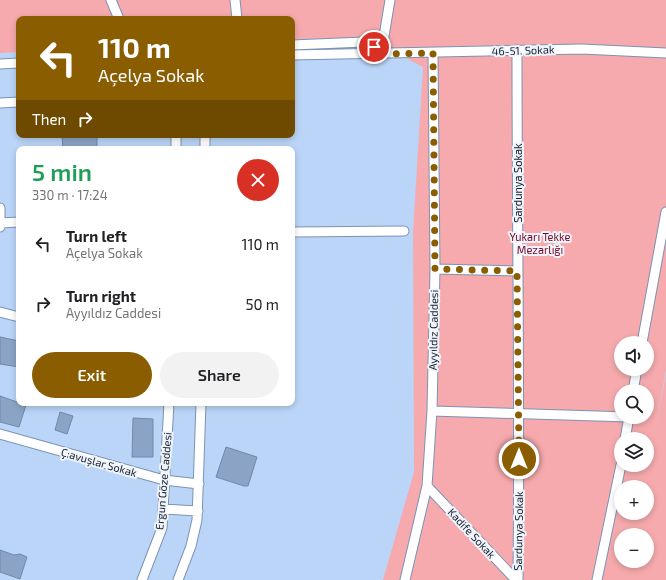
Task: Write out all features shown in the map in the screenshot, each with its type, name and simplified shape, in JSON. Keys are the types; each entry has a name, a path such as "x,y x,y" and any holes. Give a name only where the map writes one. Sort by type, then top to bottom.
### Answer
{"street":[{"path":"111,0 118,16"},
{"path":"235,0 237,16"},
{"path":"381,54 390,0"},
{"path":"295,45 364,42 370,44 381,54"},
{"name":"46-51. Sokak","path":"295,55 582,49 666,53"},
{"name":"Sardunya Sokak","path":"517,50 517,271 520,414 517,580"},
{"name":"Ayyıldız Caddesi","path":"405,580 427,486 432,411 435,269 433,53"},
{"path":"0,64 16,64"},
{"path":"0,103 16,102"},
{"path":"0,208 0,225 16,222"},
{"path":"643,336 666,212"},
{"path":"295,232 404,230"},
{"path":"435,269 517,271"},
{"path":"0,312 16,316"},
{"name":"Ergun Göze Caddesi","path":"142,580 162,528 169,406"},
{"path":"178,580 195,531 198,511 201,406"},
{"path":"432,411 614,417"},
{"name":"Ç:avuşlar Sokak","path":"0,434 164,480 199,484"},
{"path":"597,580 620,472"},
{"name":"Kadife Sokak","path":"427,486 517,580"},
{"path":"163,509 198,511"}],"green space":[{"name":"Yukarı Tekke Mezarlığı","path":"0,0 666,0 666,370 654,435 666,374 666,580 383,580 414,472 413,232 423,67 368,38 295,39 295,16 16,16 16,52 0,53"}],"building":[{"path":"62,138 97,138 97,146 63,146"},
{"path":"0,337 16,340 16,367 0,364"},
{"path":"0,396 16,402 16,406 26,406 19,427 0,422"},
{"path":"60,412 73,416 67,434 55,430"},
{"path":"133,418 153,419 153,457 132,457"},
{"path":"226,447 257,457 248,486 216,477"},
{"path":"0,550 14,555 20,554 27,557 20,579 0,572"}],"route":[{"path":"374,47 381,54 433,53 435,269 517,271 520,414 519,459"}]}
